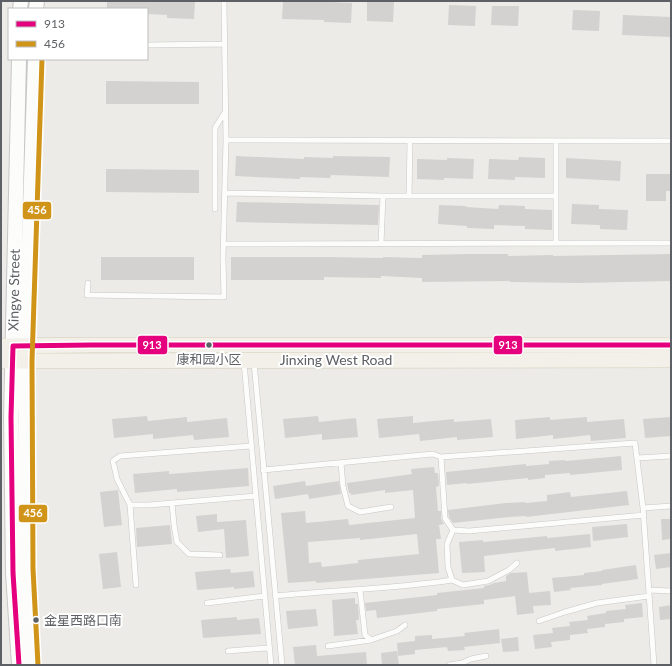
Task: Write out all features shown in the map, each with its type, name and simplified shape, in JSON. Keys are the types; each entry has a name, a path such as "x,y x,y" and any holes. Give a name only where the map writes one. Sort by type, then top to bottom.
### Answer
{"main road":[{"name":"Xingye Street","path":"18,665 13,573 11,417 19,60"},
{"name":"Xingye Street","path":"13,346 35,60"},
{"name":"Jinxing West Road","path":"13,346 671,345"},
{"name":"Jinxing West Road","path":"13,361 671,360"},
{"name":"Xingye Street","path":"13,361 31,665"}],"lane":[{"path":"88,283 87,295 224,297 223,244 226,140 224,1"},
{"path":"148,45 224,44"},
{"path":"215,209 215,128 225,111"},
{"path":"226,140 671,141"},
{"path":"409,196 410,140"},
{"path":"556,141 556,243"},
{"path":"224,194 556,196"},
{"path":"381,244 383,196"},
{"path":"223,244 671,243"},
{"path":"249,361 252,446 271,665"},
{"path":"249,361 264,470 282,665"},
{"path":"264,470 434,454 441,458 635,443 644,515 654,665"},
{"path":"136,585 130,505 117,479 113,461 120,456 252,446"},
{"path":"637,458 671,456"},
{"path":"441,458 445,518 453,530"},
{"path":"341,463 342,486 348,506 360,512 390,507"},
{"path":"130,505 149,505 256,496"},
{"path":"172,503 177,542 189,554 220,555"},
{"path":"643,508 671,506"},
{"path":"453,530 469,531 644,515"},
{"path":"452,580 448,567 446,544 453,530"},
{"path":"276,596 427,584 452,580 463,585 488,581 509,570 517,563"},
{"path":"360,590 365,635 371,640"},
{"path":"539,621 565,612 598,604 649,593 671,591"},
{"path":"207,603 265,596"},
{"path":"328,646 371,640 397,631 405,625"},
{"path":"228,651 267,648"},
{"path":"449,665 462,664 486,656"}],"building":[{"path":"107,1 195,1 194,19 167,18 167,15 148,14 148,8 107,8"},
{"path":"283,1 352,3 351,23 324,22 324,20 282,19"},
{"path":"367,1 394,2 393,22 367,21"},
{"path":"449,5 476,6 475,26 448,25"},
{"path":"492,6 519,6 518,26 491,25"},
{"path":"573,10 600,11 599,31 572,30"},
{"path":"623,15 671,17 671,37 622,35"},
{"path":"106,81 199,82 199,104 106,104"},
{"path":"236,156 304,159 304,157 333,158 333,156 390,157 389,177 331,175 330,178 300,177 300,179 235,176"},
{"path":"519,157 545,158 545,178 515,177 515,180 488,179 489,159 518,160"},
{"path":"447,158 474,159 473,179 417,179 417,159 447,160"},
{"path":"566,158 621,161 620,181 566,178"},
{"path":"106,169 199,170 199,193 106,192"},
{"path":"646,174 671,174 671,191 666,191 666,201 646,201"},
{"path":"237,202 379,205 378,225 236,222"},
{"path":"572,204 599,205 599,209 628,210 627,230 600,229 600,225 571,224"},
{"path":"439,205 498,209 499,205 525,206 525,209 552,210 552,230 525,229 525,226 494,225 494,229 467,228 467,226 438,224"},
{"path":"466,254 553,256 671,254 671,281 579,283 510,281 422,282 422,278 381,276 381,278 324,277 324,280 231,280 231,257 422,258 422,255"},
{"path":"101,257 194,257 194,280 101,280"},
{"path":"147,416 148,421 187,417 187,422 227,418 229,437 194,440 193,435 153,439 153,434 114,438 112,419"},
{"path":"318,416 319,422 356,418 358,437 322,440 322,434 285,438 283,419"},
{"path":"413,416 413,423 454,419 454,422 491,419 493,437 457,440 457,437 420,441 419,434 379,438 377,419"},
{"path":"550,417 550,420 587,417 587,422 624,419 626,438 591,441 590,435 553,439 553,435 516,439 515,420"},
{"path":"671,417 671,436 645,438 643,419"},
{"path":"621,456 622,470 570,475 570,473 545,475 545,478 528,480 528,478 447,485 446,472 526,464 526,466 549,464 549,461"},
{"path":"434,467 435,473 438,473 439,486 436,487 438,511 441,511 441,519 444,524 439,525 441,539 436,539 439,573 316,583 316,581 288,583 281,513 305,511 306,523 348,519 349,525 415,518 413,490 385,493 385,490 351,495 351,493 349,493 347,483 412,474 411,469","holes":["417,534 419,554 358,560 358,563 322,567 321,562 309,563 308,542 360,538 360,540"]},
{"path":"248,468 249,486 177,492 177,489 135,493 133,474 169,471 169,474"},
{"path":"305,481 306,486 339,481 341,494 309,499 308,494 275,499 273,486"},
{"path":"118,490 122,525 104,527 100,492"},
{"path":"627,491 629,505 526,517 509,517 453,523 449,517 448,510 506,503 547,501 547,495 570,492 571,497"},
{"path":"217,514 217,522 246,520 249,556 226,558 224,529 198,532 196,516"},
{"path":"661,519 671,519 671,539 662,540"},
{"path":"627,524 628,537 593,541 592,527"},
{"path":"170,525 172,544 137,547 136,528"},
{"path":"590,534 591,547 555,551 555,548 484,556 485,572 462,573 459,542 483,540 483,542 547,536 547,538"},
{"path":"117,552 121,587 103,589 99,554"},
{"path":"671,553 671,567 656,569 654,555"},
{"path":"636,565 638,579 602,585 570,588 571,590 554,592 552,578 584,575 584,573"},
{"path":"230,569 231,573 253,571 255,587 197,590 195,572"},
{"path":"527,572 529,593 550,591 551,605 533,606 534,613 517,615 515,596 484,600 484,604 377,618 376,610 366,611 365,603 484,588 484,586 506,581 506,576 511,573"},
{"path":"355,598 355,604 358,604 359,620 356,620 358,634 334,636 332,600"},
{"path":"642,603 643,617 624,619 624,622 605,624 605,627 587,629 588,633 570,635 570,640 551,642 552,647 535,649 533,635 553,633 552,628 570,626 569,622 588,620 587,616 606,613 606,611 626,609 625,605"},
{"path":"671,605 671,619 660,620 659,607"},
{"path":"316,609 318,626 288,629 286,611"},
{"path":"237,617 237,620 259,618 261,634 203,638 201,620"},
{"path":"499,629 500,643 464,647 465,650 448,651 447,647 415,650 415,654 398,656 397,643 415,641 415,636 432,635 432,639 465,636 464,633"},
{"path":"518,637 519,651 503,652 501,639"},
{"path":"316,645 317,656 366,652 367,665 295,665 293,647"},
{"path":"397,651 399,665 382,665 381,653"}],"transit line":[{"name":"456","path":"38,665 33,569 32,361 42,60"},
{"name":"913","path":"19,665 13,573 11,417 13,346 671,345"}],"place":[{"name":"康和园小区","path":"209,345"},
{"name":"金星西路口南","path":"36,620"}]}
